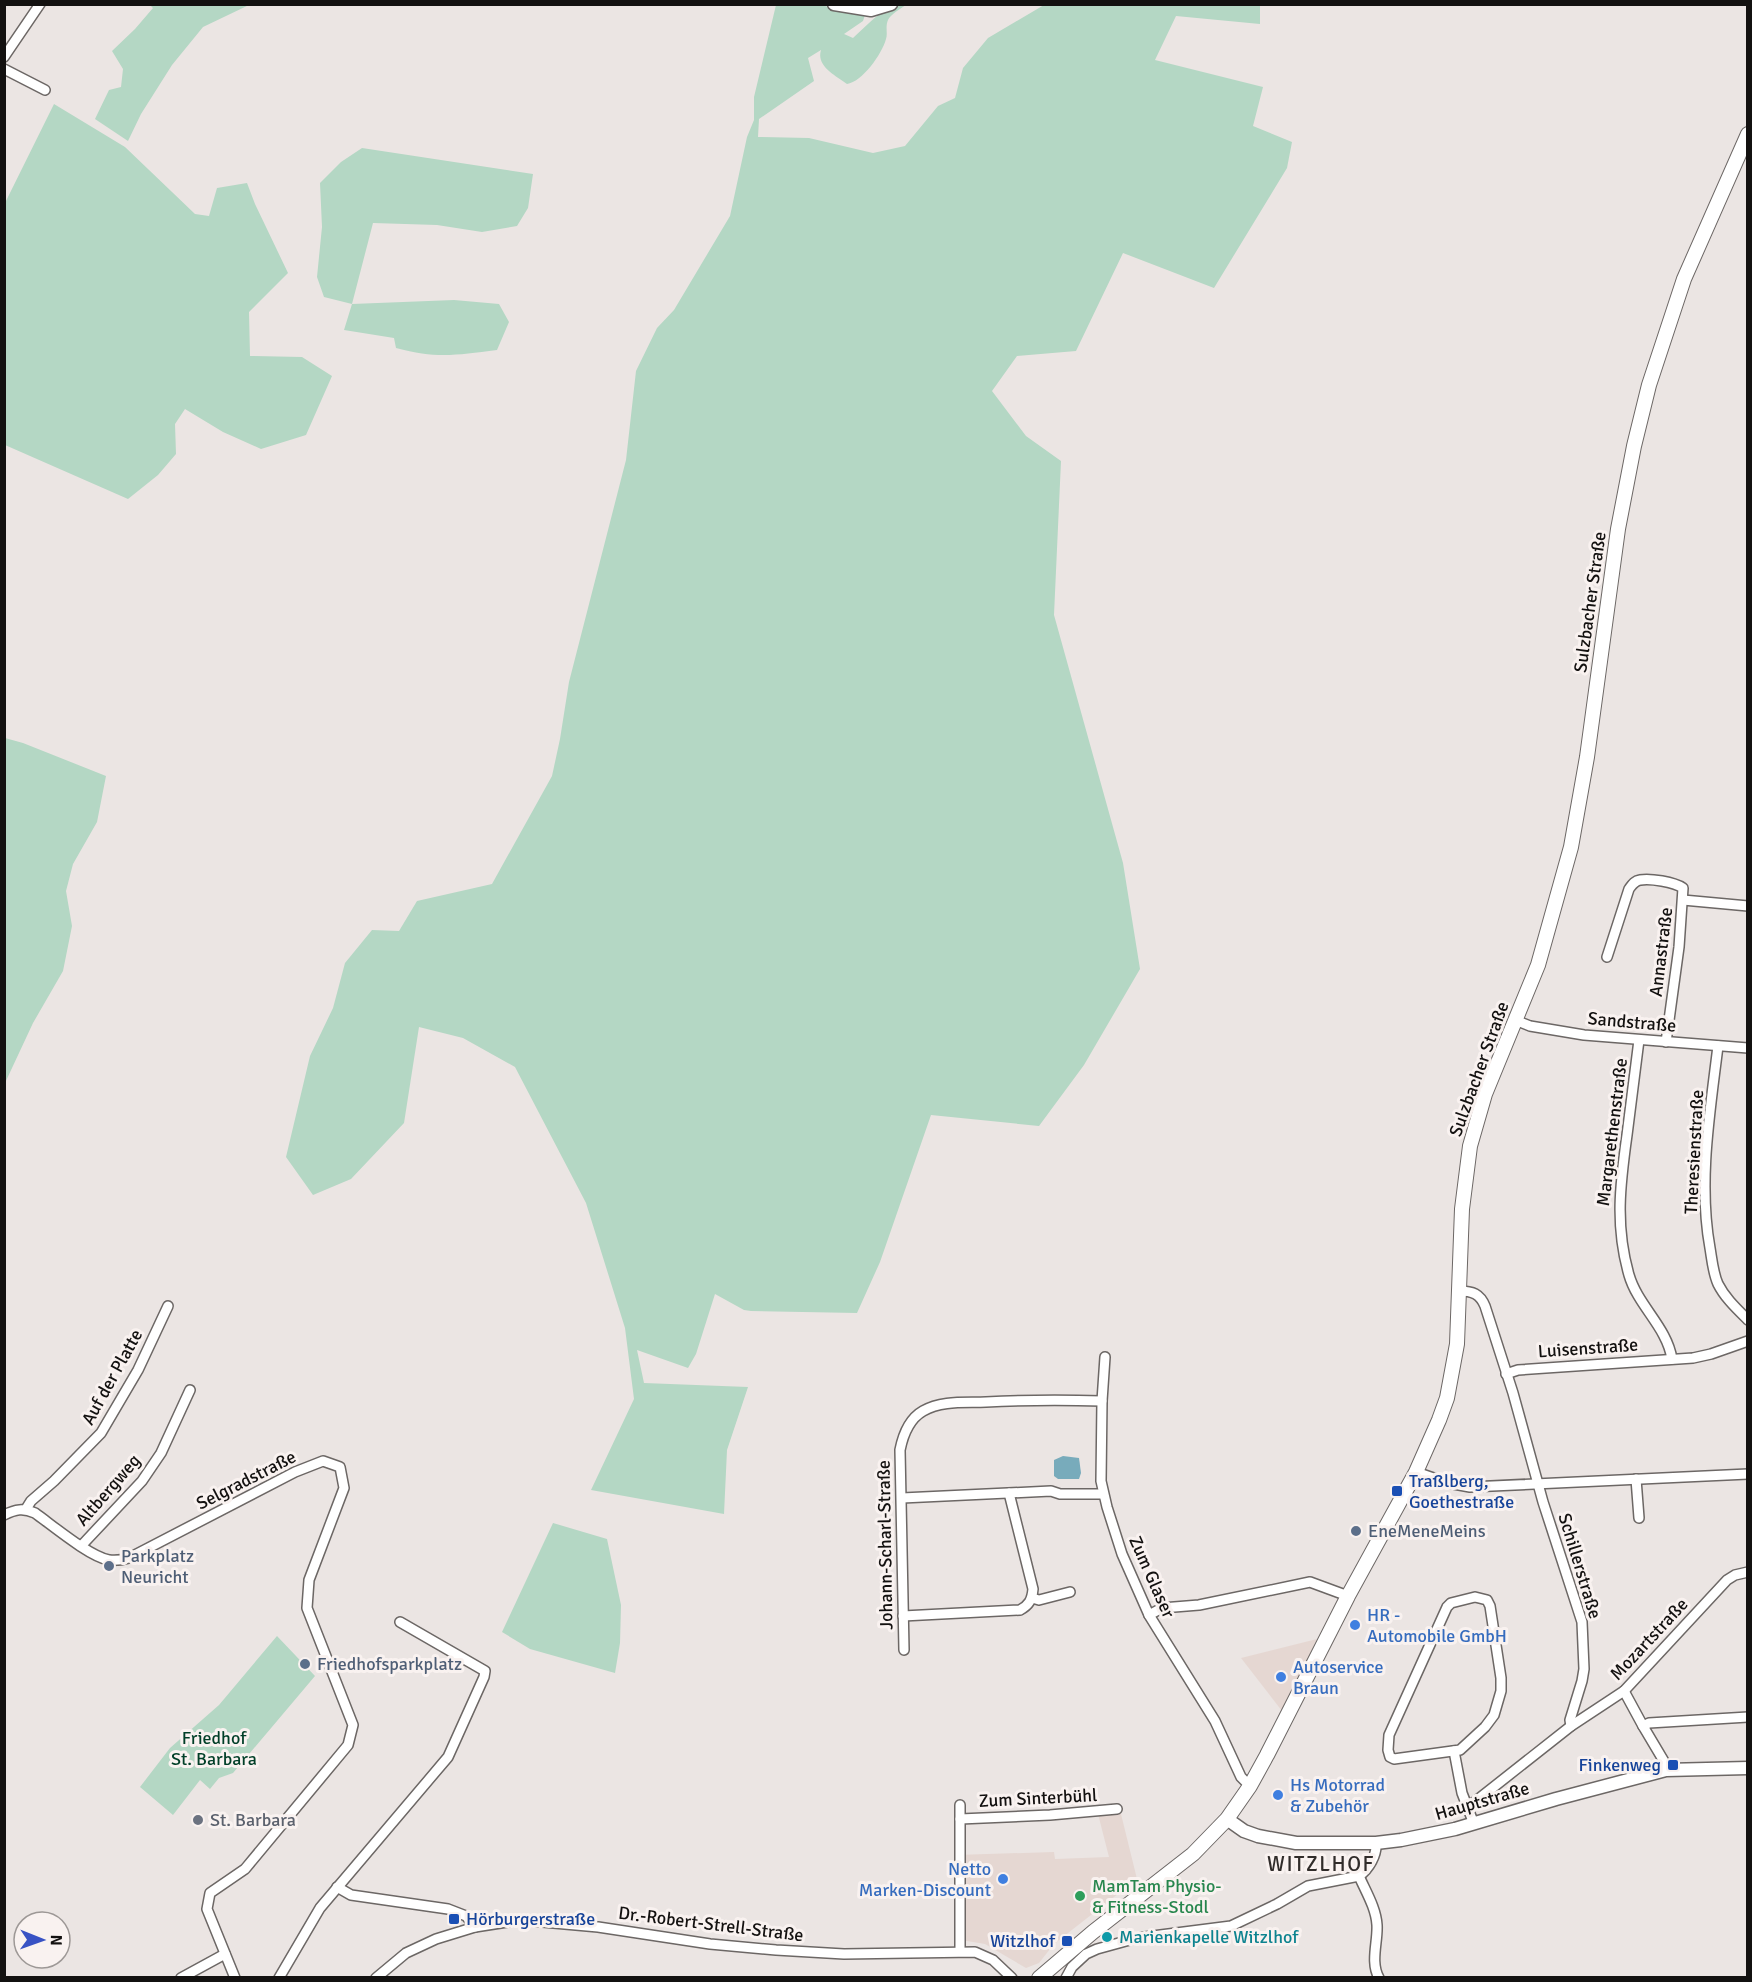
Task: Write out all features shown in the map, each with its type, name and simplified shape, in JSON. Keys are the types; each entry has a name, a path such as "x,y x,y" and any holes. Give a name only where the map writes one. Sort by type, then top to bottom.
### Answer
{"main road":[{"name":"Sulzbacher Straße","path":"1039,1977 1193,1854 1227,1819 1250,1786 1348,1596 1416,1472 1447,1398 1457,1344 1462,1209 1470,1146 1485,1094 1538,964 1571,847 1587,757 1618,529 1634,446 1649,385 1684,279 1748,134"}],"street":[{"path":"4,57 40,4"},
{"path":"834,4 871,10 891,4"},
{"path":"4,69 45,90"},
{"name":"Annastraße","path":"1607,957 1629,889 1634,882 1640,880 1678,884 1683,888 1666,1042"},
{"path":"1683,900 1748,906"},
{"name":"Sandstraße","path":"1515,1020 1530,1026 1584,1035 1748,1048"},
{"name":"Margarethenstraße","path":"1640,1040 1621,1179 1619,1222 1623,1254 1631,1282 1670,1344 1672,1359"},
{"name":"Theresienstraße","path":"1718,1046 1707,1160 1705,1204 1708,1235 1718,1285 1727,1299 1748,1320"},
{"name":"Schillerstraße","path":"1460,1291 1475,1293 1482,1299 1582,1622 1584,1669 1570,1720 1571,1726"},
{"name":"Auf der Platte","path":"26,1509 30,1501 54,1481 101,1433 138,1370 168,1306"},
{"name":"Luisenstraße","path":"1506,1374 1518,1370 1712,1354 1748,1341"},
{"name":"Zum Glaser","path":"1105,1357 1101,1458 1103,1494 1131,1579 1149,1615 1215,1721 1240,1777 1250,1786"},
{"name":"Altbergweg","path":"82,1545 142,1481 160,1453 190,1390"},
{"name":"Johann-Scharl-Straße","path":"904,1650 900,1450 902,1440 912,1420 922,1412 946,1404 1018,1400 1102,1401"},
{"name":"Selgradstraße","path":"82,1545 107,1560 129,1558 295,1472 323,1461 340,1467 344,1488 309,1580 307,1608 353,1725 348,1745 245,1869 210,1893 207,1909 235,1977"},
{"path":"1416,1472 1448,1483 1470,1487 1748,1474"},
{"path":"1636,1479 1639,1518"},
{"path":"902,1498 1051,1491 1060,1494 1103,1494"},
{"path":"903,1616 1020,1610 1028,1605 1033,1589 1009,1493"},
{"path":"4,1515 26,1509 82,1545"},
{"name":"Mozartstraße","path":"1571,1726 1624,1691 1727,1580 1735,1575 1748,1572"},
{"path":"1149,1615 1162,1608 1199,1605 1310,1582 1348,1596"},
{"path":"1032,1598 1039,1600 1070,1592"},
{"path":"1482,1598 1487,1600 1490,1606 1501,1691 1494,1715 1485,1727 1461,1750 1454,1751 1394,1760 1390,1757 1389,1735 1447,1607 1456,1601 1482,1598"},
{"path":"279,1977 313,1917 448,1757 484,1677 485,1671 400,1622"},
{"path":"1624,1691 1665,1763 1666,1770"},
{"path":"1643,1726 1649,1723 1748,1717"},
{"path":"1467,1808 1571,1726"},
{"path":"1454,1751 1462,1793 1474,1824"},
{"name":"Hauptstraße","path":"1227,1819 1244,1831 1258,1836 1296,1843 1376,1843 1401,1840 1474,1824 1556,1799 1666,1770 1748,1768"},
{"name":"Zum Sinterbühl","path":"960,1805 960,1951"},
{"name":"Zum Sinterbühl","path":"960,1819 1117,1809"},
{"path":"1066,1977 1072,1967 1086,1954 1097,1949 1137,1938 1231,1926 1277,1905 1308,1886 1359,1876 1365,1872 1371,1862 1376,1843"},
{"path":"1359,1876 1376,1916 1375,1972 1379,1977"},
{"path":"337,1887 351,1895 448,1909 466,1916 475,1927"},
{"name":"Dr.-Robert-Strell-Straße","path":"376,1977 406,1953 436,1939 475,1927 520,1920 556,1922 710,1944 844,1954 975,1952 993,1960 1012,1977"},
{"path":"181,1977 225,1954"}],"shaded area":[{"path":"1317,1639 1282,1711 1241,1658"},
{"path":"1120,1810 1137,1879 1054,1944 1039,1963 1026,1968 985,1944 955,1939 956,1855 1054,1852 1055,1859 1109,1857 1098,1814"}],"green space":[{"path":"150,5 249,5 203,27 172,65 141,114 128,141 95,119 109,90 121,87 123,69 112,51 153,8"},
{"path":"776,5 822,5 844,12 865,15 863,21 844,34 853,38 883,12 906,5 889,18 886,39 880,52 865,73 853,82 847,84 828,70 821,61 821,50 808,58 814,81 759,119 758,137 809,138 873,153 905,146 938,106 955,98 963,68 988,38 1044,5 1260,5 1260,24 1176,16 1155,60 1263,87 1253,126 1292,142 1287,168 1214,288 1123,253 1076,351 1017,356 992,391 1026,436 1061,461 1054,615 1123,863 1140,969 1084,1065 1039,1126 931,1115 880,1262 857,1313 751,1311 744,1310 715,1294 696,1354 688,1368 637,1350 644,1383 748,1387 727,1450 724,1514 591,1490 634,1399 625,1328 586,1203 515,1067 463,1038 419,1027 404,1123 351,1179 313,1195 286,1157 310,1056 333,1008 345,963 372,930 399,931 417,901 492,884 552,776 569,682 626,460 636,371 657,328 674,310 730,216 747,137 754,120 754,97"},
{"path":"54,104 125,147 195,214 209,216 217,188 247,183 288,273 249,312 250,356 302,357 332,376 306,435 261,449 223,432 185,409 175,424 176,454 158,475 128,499 5,445 5,203"},
{"path":"362,148 533,174 528,208 517,226 482,232 437,225 373,223 352,304 324,297 317,277 322,227 320,183 341,162"},
{"path":"454,300 499,304 509,322 497,350 458,354 423,354 396,348 394,338 344,330 352,304"},
{"path":"5,738 106,776 97,822 73,864 66,891 72,926 63,971 33,1023 5,1083"},
{"path":"553,1523 607,1539 621,1605 620,1643 615,1673 530,1649 502,1632"},
{"name":"Friedhof St. Barbara","path":"277,1636 315,1676 233,1773 219,1778 210,1789 200,1780 173,1815 140,1787 170,1748 219,1705"}],"water":[{"path":"1063,1456 1079,1458 1081,1473 1079,1479 1058,1479 1054,1476 1054,1460"}],"place":[{"name":"Traßlberg, Goethestraße","path":"1397,1491"},
{"name":"EneMeneMeins","path":"1356,1531"},
{"name":"Parkplatz Neuricht","path":"109,1566"},
{"name":"HR - Automobile GmbH","path":"1355,1625"},
{"name":"Friedhofsparkplatz","path":"305,1664"},
{"name":"Autoservice Braun","path":"1281,1677"},
{"name":"Finkenweg","path":"1673,1765"},
{"name":"Hs Motorrad & Zubehör","path":"1278,1795"},
{"name":"St. Barbara","path":"198,1820"},
{"name":"Netto Marken-Discount","path":"1003,1879"},
{"name":"MamTam Physio- & Fitness-Stodl","path":"1080,1896"},
{"name":"Hörburgerstraße","path":"454,1919"},
{"name":"Marienkapelle Witzlhof","path":"1107,1937"},
{"name":"Witzlhof","path":"1067,1941"}],"district":[{"name":"WITZLHOF","path":"1321,1864"}]}
